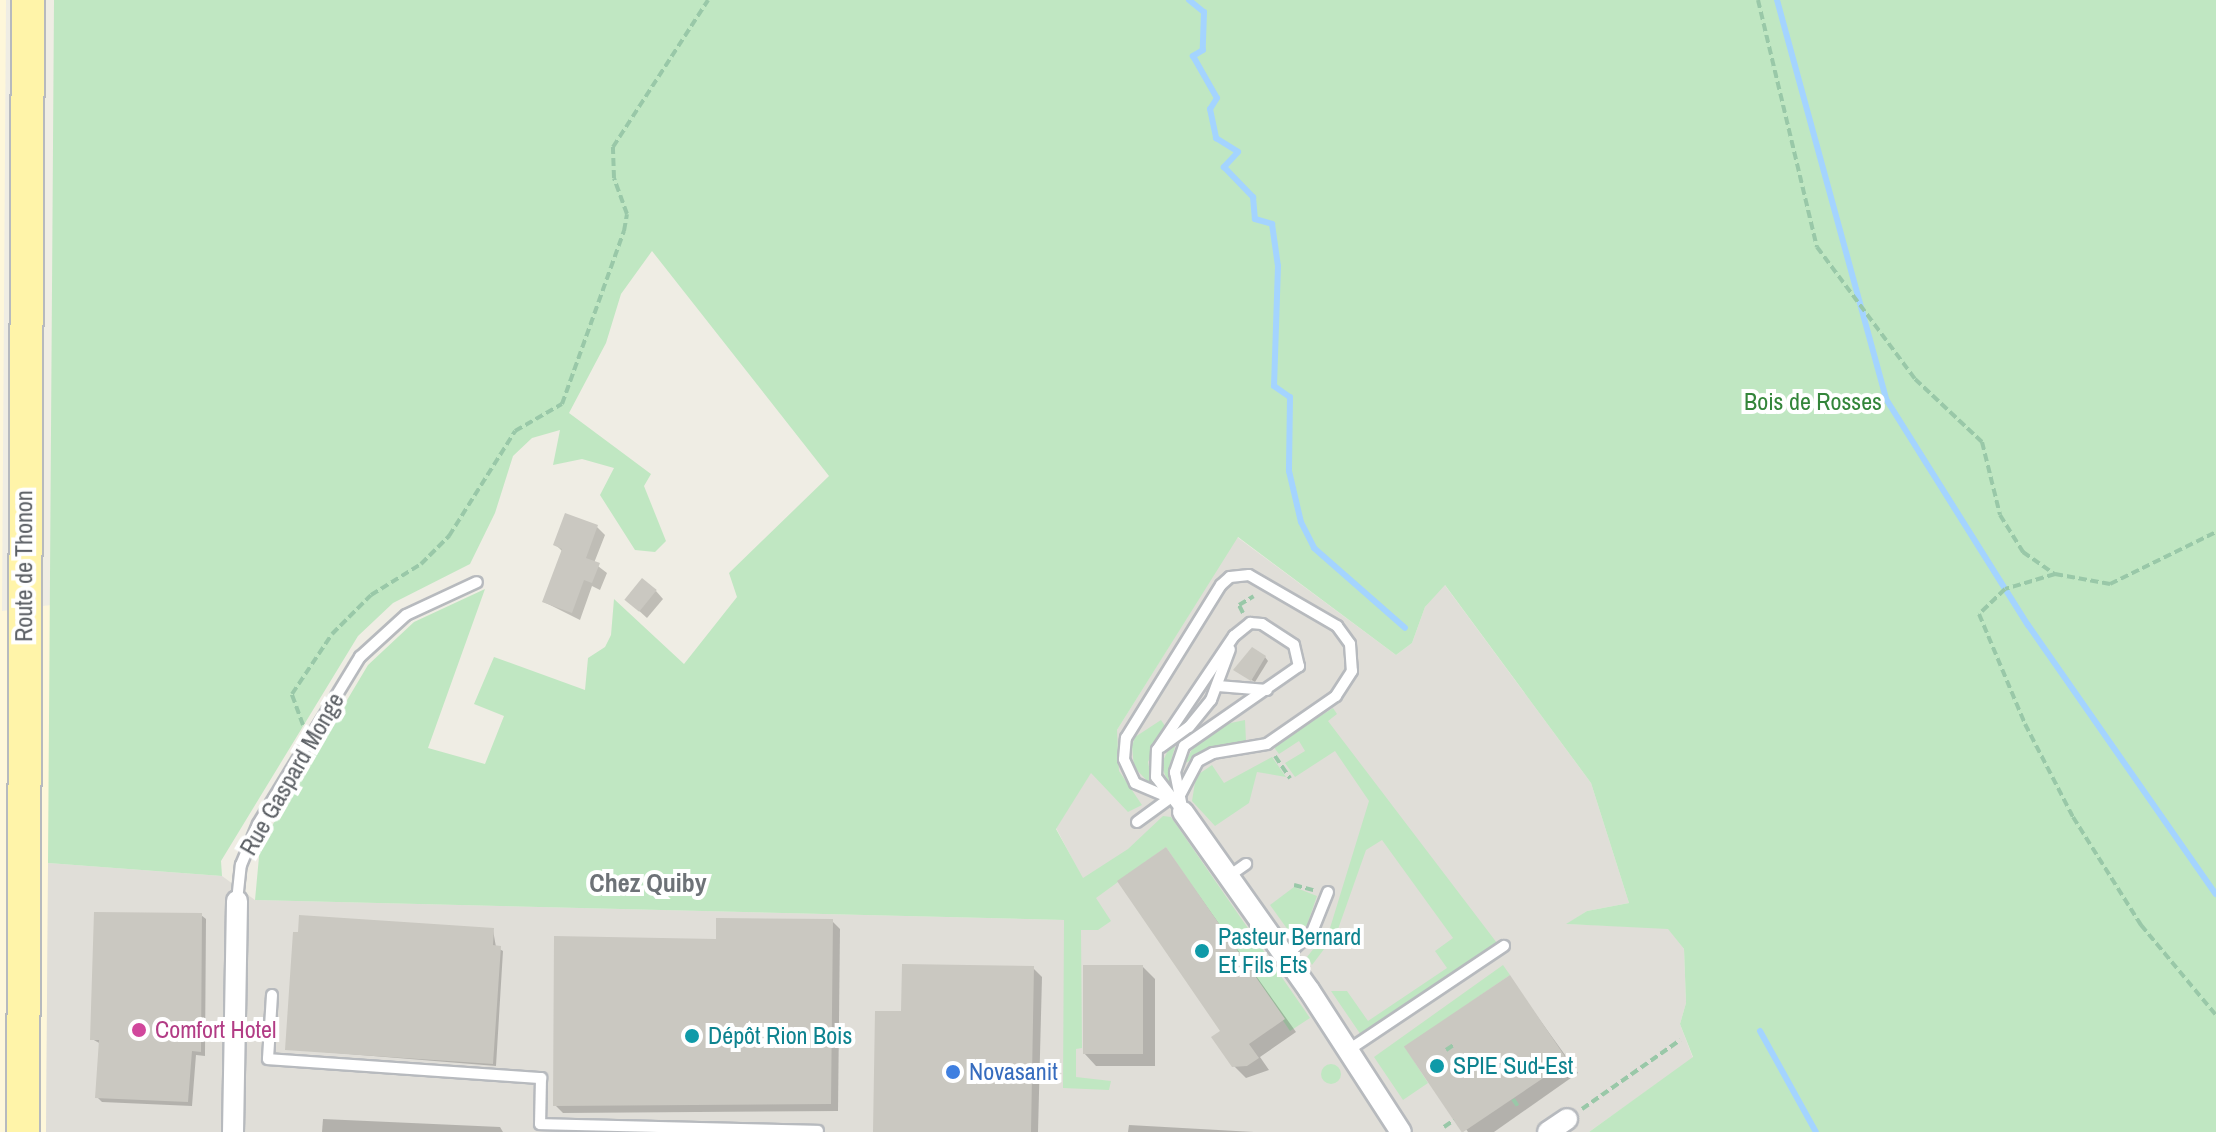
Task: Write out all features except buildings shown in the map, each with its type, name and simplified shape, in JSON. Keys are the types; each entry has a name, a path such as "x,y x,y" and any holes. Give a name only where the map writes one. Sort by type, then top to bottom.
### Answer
{"main road":[{"name":"Route de Thonon","path":"23,1132 28,0"}],"street":[{"path":"1177,802 1238,870 1286,956 1401,1132"},
{"name":"Rue Gaspard Monge","path":"233,1132 237,901"},
{"path":"1548,1132 1567,1119"}],"lane":[{"path":"1137,822 1177,802 1189,771 1209,754 1267,744 1344,687 1352,671 1352,650 1337,626 1255,577 1236,574 1221,585 1124,745 1125,765 1135,783 1177,802"},
{"name":"Rue Gaspard Monge","path":"237,901 247,849 354,665 380,634 419,607 477,582"},
{"path":"1258,622 1297,648 1296,671 1184,746 1175,772 1177,802 1156,777 1157,750 1234,636 1246,624 1258,622"},
{"path":"1157,750 1192,724 1218,686 1234,636"},
{"path":"1218,686 1269,690"},
{"path":"1286,956 1312,932 1328,892"},
{"path":"1347,1051 1504,946"},
{"path":"272,995 268,1059 541,1078 540,1124 818,1131"}],"path":[{"path":"314,734 296,716 292,694 332,634 371,595 421,564 449,536 515,431 562,404 624,231 627,214 614,178 613,147 708,0"},
{"path":"1758,0 1817,247 1915,379 1982,442 2000,515 2023,552 2055,574 2110,584 2216,532"},
{"path":"2055,574 2005,589 1979,614 2025,724 2073,817 2141,925 2216,1015"},
{"path":"1242,604 1248,600"},
{"path":"1267,744 1290,778"},
{"path":"1294,885 1312,890"},
{"path":"1567,1119 1680,1040"},
{"path":"1446,1050 1455,1044"},
{"path":"1513,1099 1519,1108"},
{"path":"1444,1127 1454,1120"}],"shaded area":[{"path":"0,0 6,0 2,611 51,605 46,1132 0,1132"},
{"path":"1237,537 1396,655 1412,643 1425,607 1444,584 1591,783 1629,903 1587,911 1567,924 1668,928 1684,949 1686,1003 1680,1024 1693,1058 1589,1132 46,1132 48,863 222,876 255,900 1064,920 1097,906 1056,828"}],"green space":[{"name":"Bois de Rosses","path":"54,0 2216,0 2216,1132 1589,1132 1693,1057 1680,1024 1686,1003 1684,949 1668,929 1566,924 1587,911 1629,903 1591,783 1445,585 1425,607 1412,643 1396,655 1238,537 1117,730 1119,771 1142,805 1128,812 1091,773 1056,829 1083,878 1128,849 1163,816 1171,817 1310,1018 1290,1031 1166,847 1096,898 1111,921 1098,930 1081,930 1082,1048 1076,1049 1076,1077 1111,1081 1109,1090 1063,1088 1064,920 255,900 260,846 368,665 414,622 485,589 428,748 485,764 504,716 474,704 494,657 585,690 588,658 605,647 611,635 614,599 684,664 737,597 729,573 829,476 652,251 621,294 606,343 569,413 651,474 644,486 666,541 655,552 635,550 600,495 614,468 582,459 553,465 560,430 532,438 513,456 495,513 470,564 393,603 358,636 221,861 222,876 48,863"},
{"path":"1333,708 1337,714 1328,721 1497,943 1361,1035 1331,991 1347,991 1368,1021 1447,968 1435,951 1453,938 1382,840 1366,850 1337,932 1312,965 1307,957 1330,928 1369,801 1335,751 1295,777 1285,763 1305,751 1299,741 1279,754 1273,746"},
{"path":"1161,720 1165,726 1148,762 1153,787 1134,767 1132,746 1135,737"},
{"path":"1245,720 1246,741 1214,746 1184,764 1195,744 1226,724"},
{"path":"1171,744 1175,747 1168,771 1171,789 1161,765"},
{"path":"1272,757 1286,777 1257,772 1249,803 1215,826 1192,801 1196,776 1212,765 1224,783"},
{"path":"1294,887 1317,896 1307,925 1293,937 1270,905"},
{"path":"1503,965 1510,975 1405,1047 1428,1083 1403,1100 1374,1057"},
{"path":"1331,1064 1338,1067 1341,1074 1338,1081 1331,1084 1324,1081 1321,1074 1324,1067"}],"waterway":[{"path":"1189,0 1204,12 1203,50 1193,56 1217,98 1210,109 1216,138 1238,152 1224,167 1253,197 1255,219 1272,224 1278,266 1274,386 1290,397 1289,471 1301,522 1314,548 1405,628"},
{"path":"1777,0 1886,399 2028,625 2216,894"},
{"path":"1760,1031 1816,1132"}],"place":[{"name":"Pasteur Bernard Et Fils Ets","path":"1202,951"},
{"name":"Comfort Hotel","path":"139,1030"},
{"name":"Dépôt Rion Bois","path":"692,1036"},
{"name":"SPIE Sud-Est","path":"1437,1066"},
{"name":"Novasanit","path":"953,1072"}],"district":[{"name":"Chez Quiby","path":"648,883"}]}
